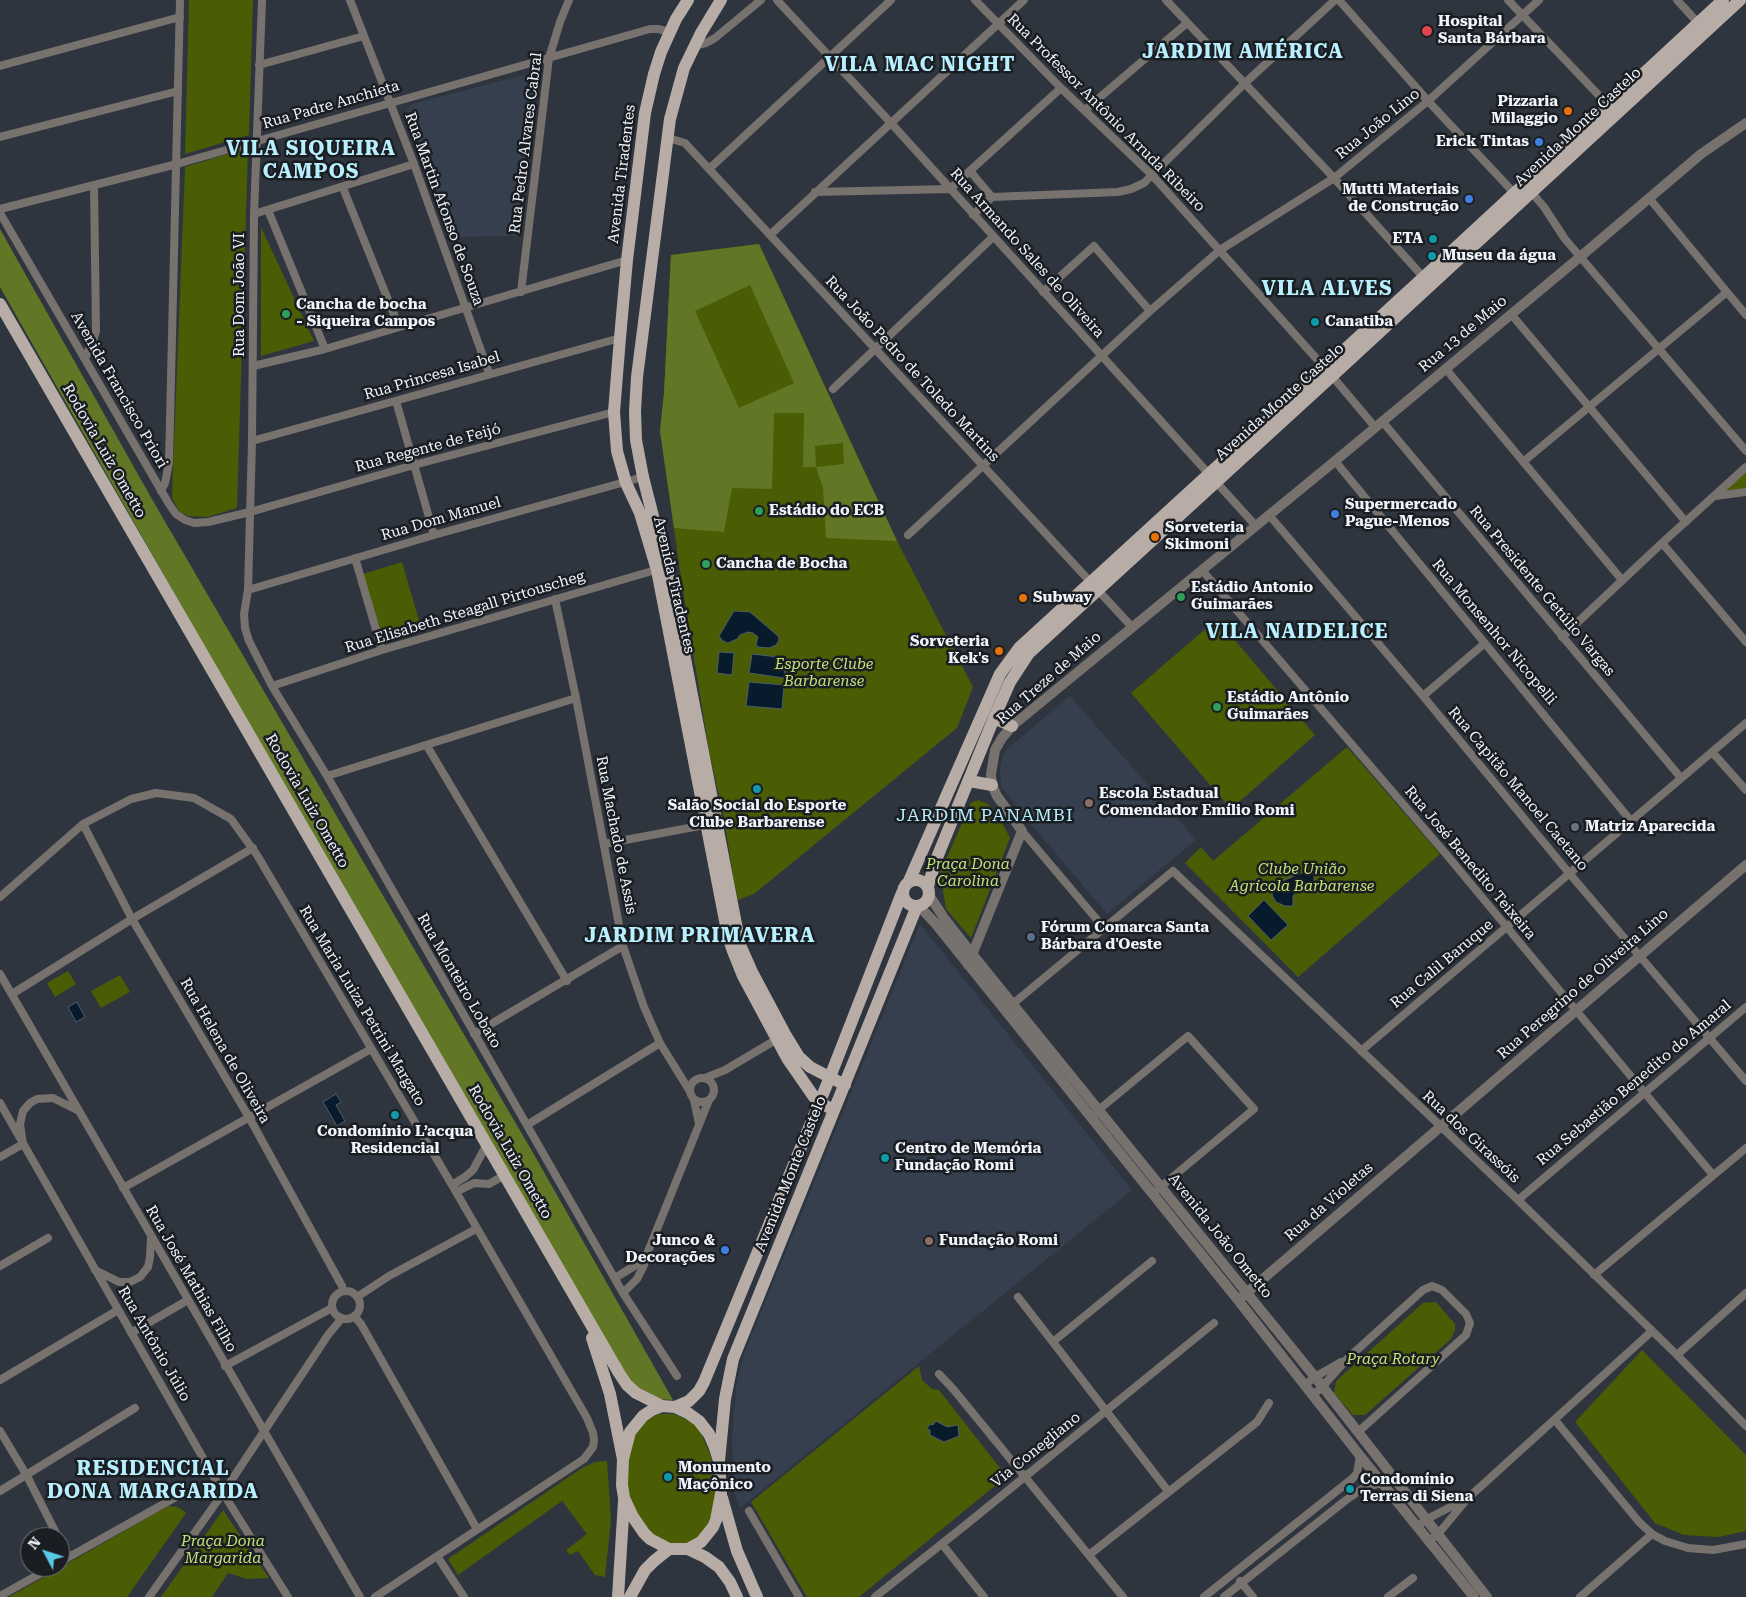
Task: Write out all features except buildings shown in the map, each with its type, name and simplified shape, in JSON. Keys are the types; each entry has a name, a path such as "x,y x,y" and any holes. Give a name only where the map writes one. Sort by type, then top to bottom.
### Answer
{"main road":[{"name":"Avenida Tiradentes","path":"688,0 670,32 654,74 645,113 627,260 620,338 614,412 617,450 626,483 672,591 733,951 743,976 781,1037 803,1081 820,1103"},
{"name":"Avenida Tiradentes","path":"661,569 636,440 637,377 675,96 684,68 694,46 721,0"},
{"name":"Avenida Monte Castelo","path":"1702,27 1723,0"},
{"name":"Avenida Monte Castelo","path":"929,891 936,860 994,718 1010,682 1029,653 1094,587 1702,27 1740,0"},
{"name":"Avenida Monte Castelo","path":"1518,198 1532,193 1612,110"},
{"name":"Rodovia Luiz Ometto","path":"0,304 627,1385 636,1393 668,1406"},
{"name":"Avenida Monte Castelo","path":"668,1406 689,1401 699,1391 716,1354 820,1103 906,887 1000,674 1019,648 1030,637 1094,587"},
{"path":"994,718 1012,726"},
{"path":"969,781 992,786"},
{"path":"913,880 921,880 929,891 926,902 918,906 908,904 903,897 906,887 913,880"},
{"name":"Avenida Monte Castelo","path":"719,1461 725,1399 733,1359 918,906"},
{"name":"Avenida Tiradentes","path":"781,1037 810,1068 845,1085"},
{"path":"803,1081 811,1123"},
{"path":"820,1103 834,1110"},
{"name":"Rodovia Luiz Ometto","path":"586,1316 610,1394 623,1459"},
{"path":"716,1354 717,1361 723,1366 728,1365 733,1359"},
{"path":"618,1597 624,1498 622,1486 623,1459 630,1432 647,1413 668,1406 694,1416 704,1426 719,1461 721,1494 718,1513 713,1527 701,1542 688,1549"},
{"path":"721,1494 737,1550 757,1597"},
{"path":"624,1498 633,1517 644,1533 656,1543 669,1549 688,1549 705,1557 719,1567 730,1582 737,1597"},
{"path":"630,1597 645,1570 669,1549"}],"street":[{"path":"161,491 165,483 169,463 180,0"},
{"name":"Rua Dom João VI","path":"248,590 252,441 254,214 262,0"},
{"name":"Rua Pedro Alvares Cabral","path":"521,292 549,58 569,0"},
{"path":"694,46 715,38 761,0"},
{"name":"Rua Armando Sales de Oliveira","path":"777,0 1256,526"},
{"path":"709,170 891,0"},
{"name":"Rua Professor Antônio Arruda Ribeiro","path":"974,0 1061,88 1153,176 1328,372 1379,424"},
{"path":"770,235 1024,0"},
{"path":"1166,0 1428,281"},
{"path":"973,215 992,196 1118,192 1131,190 1144,183 1245,83 1335,0"},
{"path":"1339,0 1428,101 1518,198"},
{"path":"1508,0 1612,110"},
{"name":"Rua João Lino","path":"908,535 1220,250 1334,178 1428,101 1540,0"},
{"path":"1677,0 1702,27"},
{"name":"Rua Martin Afonso de Souza","path":"353,1 364,36 414,164 489,373"},
{"path":"0,66 180,17"},
{"path":"1085,110 1187,23"},
{"name":"Rua Padre Anchieta","path":"0,211 176,164 650,29 670,32"},
{"path":"259,65 364,36"},
{"path":"815,192 950,189 1061,88"},
{"path":"0,137 178,91"},
{"name":"Rua 13 de Maio","path":"1202,570 1580,257 1701,154 1746,123"},
{"name":"Rua João Pedro de Toledo Martins","path":"668,138 685,143 1132,627"},
{"path":"254,214 343,188 414,164"},
{"path":"970,171 992,196"},
{"path":"85,358 96,330 94,185"},
{"path":"343,188 399,327"},
{"path":"1532,193 1580,257 1746,451"},
{"path":"1649,198 1745,313"},
{"path":"268,210 325,348"},
{"name":"Avenida Francisco Priori","path":"0,211 176,514 194,523 208,522 250,512"},
{"path":"834,388 993,237"},
{"path":"1044,292 1094,246 1150,312"},
{"path":"253,366 325,348 627,260"},
{"path":"1523,462 1727,292"},
{"path":"1511,314 1686,522"},
{"name":"Rua Princesa Isabel","path":"252,441 489,373 620,338"},
{"path":"1445,368 1622,580"},
{"path":"396,401 434,535"},
{"name":"Rua Regente de Feijó","path":"250,512 414,465 614,412"},
{"name":"Rua Presidente Getúlio Vargas","path":"1379,424 1680,778"},
{"name":"Rua Monsenhor Nicopelli","path":"1335,461 1631,821"},
{"path":"1562,637 1746,467"},
{"name":"Rua Dom Manuel","path":"248,590 434,535 643,477"},
{"path":"1715,496 1746,492"},
{"name":"Rua Capitão Manoel Caetano","path":"1269,515 1746,1081"},
{"path":"1662,543 1746,642"},
{"path":"355,558 382,650"},
{"name":"Rua Elisabeth Steagall Pirtouscheg","path":"272,686 382,650 661,569"},
{"name":"Rua Treze de Maio","path":"992,786 991,769 995,750 1012,726 1202,570"},
{"name":"Rua José Benedito Teixeira","path":"1202,570 1433,839 1713,1175"},
{"name":"Rua Monteiro Lobato","path":"248,590 244,614 245,628 249,641 272,686 326,776 623,1293 677,1376"},
{"name":"Rua Machado de Assis","path":"555,599 624,946 644,1006 660,1043 690,1090"},
{"path":"1423,696 1485,643"},
{"path":"326,776 576,698"},
{"name":"Rua Calil Baruque","path":"1361,1051 1746,723"},
{"path":"427,746 567,981"},
{"path":"1712,752 1746,790"},
{"path":"992,786 1022,831 1104,928 1009,1008"},
{"name":"Rua Maria Luiza Petrini Margato","path":"0,897 83,824 131,799 156,792 194,798 231,819 253,848 454,1189 587,1418 593,1433 593,1447 584,1459 477,1529"},
{"name":"Rua Helena de Oliveira","path":"83,824 132,919 250,1119 343,1291"},
{"path":"604,844 711,824"},
{"path":"968,966 1022,831"},
{"path":"12,994 132,919 253,848"},
{"name":"Rua Peregrino de Oliveira Lino","path":"1440,1126 1746,865"},
{"name":"Rua dos Girassóis","path":"1104,928 1173,871 1518,1200 1677,1355 1746,1426"},
{"name":"Avenida João Ometto","path":"929,891 944,918 973,955 1009,1008 1156,1190 1247,1293 1487,1597"},
{"name":"Avenida João Ometto","path":"918,906 935,923 968,966 1009,1008"},
{"path":"474,1034 624,946"},
{"name":"Rua José Mathias Filho","path":"0,974 360,1597"},
{"name":"Rua Sebastião Benedito do Amaral","path":"1518,1200 1746,1007"},
{"path":"1094,1114 1188,1036 1254,1108 1156,1190"},
{"path":"699,1124 694,1100 691,1097 691,1084 696,1079 725,1070 781,1037"},
{"path":"526,1125 660,1043"},
{"path":"123,1188 371,1050"},
{"name":"Rua Machado de Assis","path":"676,1068 696,1079"},
{"path":"623,1293 637,1279 644,1265 708,1100 714,1094 713,1085 725,1070"},
{"path":"704,1078 713,1085"},
{"path":"0,1157 23,1144 20,1124 23,1111 30,1103 37,1099 53,1098 79,1112"},
{"path":"694,1100 701,1102 708,1100"},
{"name":"Rua Antônio Júlio","path":"0,1103 223,1493 288,1597"},
{"name":"Rua da Violetas","path":"1238,1300 1440,1126"},
{"path":"454,1189 473,1170 487,1144"},
{"path":"1594,1275 1746,1148"},
{"path":"454,1189 474,1183 489,1184 505,1176"},
{"name":"Avenida João Ometto","path":"1156,1190 1238,1300 1360,1456 1474,1597"},
{"path":"358,1298 389,1276 476,1229"},
{"path":"95,1270 119,1282 130,1282 140,1277 148,1267 151,1237"},
{"path":"0,1266 48,1238"},
{"path":"615,1278 647,1254"},
{"path":"1054,1341 1152,1261"},
{"path":"1313,1395 1347,1359 1423,1290 1432,1286 1442,1290 1466,1314 1470,1323 1466,1335 1358,1432"},
{"path":"343,1291 351,1292 358,1298 359,1310 354,1316 346,1319 334,1313 332,1304 335,1296 343,1291"},
{"path":"1677,1355 1746,1293"},
{"path":"1018,1297 1054,1341 1168,1491"},
{"path":"132,1333 188,1300"},
{"path":"225,1366 332,1308"},
{"path":"0,1380 118,1310"},
{"path":"354,1316 361,1324 477,1529 375,1597"},
{"path":"149,1597 264,1433 328,1334 342,1318"},
{"name":"Via Conegliano","path":"875,1597 1214,1323"},
{"path":"1429,1541 1438,1534 1468,1498 1652,1331"},
{"path":"1305,1385 1315,1377 1347,1359"},
{"path":"939,1374 1123,1597"},
{"path":"1089,1555 1257,1422 1269,1403"},
{"path":"0,1491 135,1408"},
{"path":"1555,1420 1639,1522 1652,1534 1665,1541 1688,1548 1713,1550 1746,1544"},
{"path":"0,1431 27,1476 53,1527"},
{"path":"1204,1597 1353,1478 1357,1473 1360,1456"},
{"path":"1224,1597 1346,1500 1365,1487 1382,1483"},
{"path":"70,1556 176,1497"},
{"path":"1417,1527 1427,1519 1468,1498"},
{"path":"749,1511 799,1597"},
{"path":"1580,1597 1652,1534"},
{"path":"942,1544 984,1597"},
{"path":"437,1556 464,1597"},
{"path":"1234,1574 1253,1597"},
{"path":"0,1596 34,1577"},
{"path":"1388,1597 1413,1578"}],"shaded area":[{"path":"528,74 535,78 517,236 453,237 406,110 412,104"},
{"path":"734,611 750,612 778,636 779,640 776,645 769,648 758,647 756,644 758,637 748,632 728,643 723,641 719,636"},
{"path":"719,652 734,653 732,675 717,673"},
{"path":"752,654 786,658 784,678 749,673"},
{"path":"749,682 784,685 782,709 746,706"},
{"name":"Escola Estadual Comendador Emílio Romi","path":"1070,696 1196,840 1107,914 1001,787 1000,768 1006,750"},
{"path":"1304,872 1314,875 1311,887 1298,890 1293,896 1293,906 1285,906 1276,902 1272,895 1275,887 1285,880"},
{"path":"1264,900 1288,925 1271,940 1248,916"},
{"name":"Fundação Romi","path":"920,924 1132,1190 740,1508 733,1489 732,1437 737,1380 745,1351"},
{"path":"77,1002 85,1017 76,1022 68,1007"},
{"path":"336,1094 341,1102 336,1105 345,1121 337,1126 323,1102"},
{"path":"936,1421 947,1427 958,1425 959,1436 944,1442 930,1435 930,1430 927,1429 930,1424 933,1425"}],"green space":[{"path":"189,0 253,0 249,135 185,154"},
{"path":"248,148 237,508 207,517 188,516 179,511 172,497 185,167"},
{"path":"261,227 314,341 261,356"},
{"path":"0,229 153,501 536,1158 673,1400 657,1399 646,1395 621,1372 337,879 0,287"},
{"name":"Esporte Clube Barbarense","path":"759,244 897,541 973,687 957,728 754,894 738,900 724,818 709,751 660,431 664,393 671,255"},
{"path":"759,244 897,541 826,538 823,488 816,467 803,467 804,413 774,413 772,489 732,488 724,532 674,528 660,431 664,393 671,255","holes":["750,285 794,383 739,408 695,311","843,443 844,464 816,467 815,446"]},
{"path":"1746,472 1746,488 1722,493"},
{"path":"402,562 420,624 382,636 363,574"},
{"name":"Estádio Antônio Guimarães","path":"1217,619 1315,735 1231,809 1131,693"},
{"name":"Clube União Agrícola Barbarense","path":"1347,747 1440,854 1298,977 1185,863 1201,847 1213,861"},
{"name":"Praça Dona Carolina","path":"978,800 988,804 999,817 1010,838 971,938 946,909 940,873 971,803"},
{"path":"68,971 76,984 55,997 47,983"},
{"path":"120,975 130,992 101,1008 91,991"},
{"name":"Praça Rotary","path":"1436,1302 1455,1324 1455,1330 1451,1339 1365,1415 1353,1415 1334,1393 1336,1381 1423,1303"},
{"path":"1642,1350 1746,1455 1746,1531 1719,1537 1684,1535 1655,1523 1575,1422"},
{"path":"919,1366 922,1380 932,1389 939,1390 1000,1468 1001,1479 859,1597 807,1597 751,1502"},
{"path":"659,1414 673,1414 695,1425 701,1433 711,1457 716,1490 712,1514 705,1532 691,1543 668,1545 643,1528 629,1497 626,1474 632,1439 646,1421"},
{"path":"607,1461 611,1519 605,1577 595,1575 578,1551 570,1555 566,1550 587,1534 562,1501 458,1575 448,1559 582,1468 595,1462"},
{"path":"168,1506 178,1507 186,1513 127,1597 9,1597 44,1577 70,1577 70,1562"},
{"name":"Praça Dona Margarida","path":"223,1510 269,1578 247,1579 228,1573 212,1597 161,1597"}],"place":[{"name":"Hospital Santa Bárbara","path":"1427,31"},
{"name":"Pizzaria Milaggio","path":"1568,111"},
{"name":"Erick Tintas","path":"1539,142"},
{"name":"Mutti Materiais de Construção","path":"1469,199"},
{"name":"ETA","path":"1433,239"},
{"name":"Museu da água","path":"1432,256"},
{"name":"Cancha de bocha - Siqueira Campos","path":"286,314"},
{"name":"Canatiba","path":"1315,322"},
{"name":"Estádio do ECB","path":"759,511"},
{"name":"Supermercado Pague-Menos","path":"1335,514"},
{"name":"Sorveteria Skimoni","path":"1155,537"},
{"name":"Cancha de Bocha","path":"706,564"},
{"name":"Estádio Antonio Guimarães","path":"1181,597"},
{"name":"Subway","path":"1023,598"},
{"name":"Sorveteria Kek's","path":"999,651"},
{"name":"Estádio Antônio Guimarães","path":"1217,707"},
{"name":"Salão Social do Esporte Clube Barbarense","path":"757,789"},
{"name":"Escola Estadual Comendador Emílio Romi","path":"1089,803"},
{"name":"Matriz Aparecida","path":"1575,827"},
{"name":"Fórum Comarca Santa Bárbara d'Oeste","path":"1031,937"},
{"name":"Condomínio L’acqua Residencial","path":"395,1115"},
{"name":"Centro de Memória Fundação Romi","path":"885,1158"},
{"name":"Fundação Romi","path":"929,1241"},
{"name":"Junco & Decorações","path":"725,1250"},
{"name":"Monumento Maçônico","path":"668,1477"},
{"name":"Condomínio Terras di Siena","path":"1350,1489"}],"district":[{"name":"JARDIM AMÉRICA","path":"1243,52"},
{"name":"VILA MAC NIGHT","path":"920,65"},
{"name":"VILA SIQUEIRA CAMPOS","path":"311,160"},
{"name":"VILA ALVES","path":"1327,289"},
{"name":"VILA NAIDELICE","path":"1297,632"},
{"name":"JARDIM PANAMBI","path":"985,816"},
{"name":"JARDIM PRIMAVERA","path":"700,936"},
{"name":"RESIDENCIAL DONA MARGARIDA","path":"153,1480"}]}
